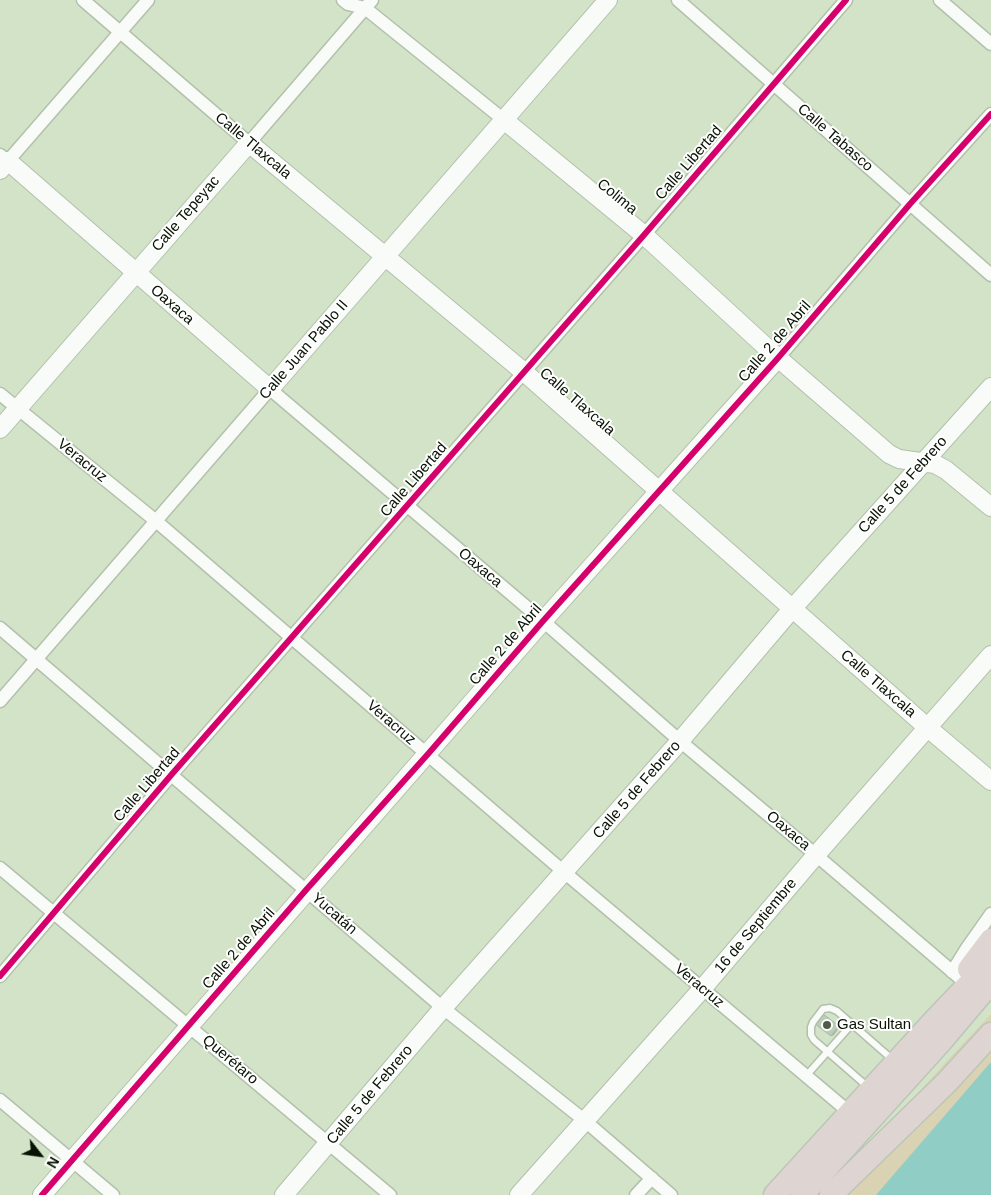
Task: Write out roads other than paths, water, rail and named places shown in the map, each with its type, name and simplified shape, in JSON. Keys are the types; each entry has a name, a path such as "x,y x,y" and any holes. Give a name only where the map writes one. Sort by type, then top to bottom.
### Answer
{"highway":[{"path":"950,1004 957,975 991,940"},
{"path":"775,1195 991,961"},
{"path":"802,1195 946,1036 991,982"},
{"path":"946,1036 961,1027 991,998"},
{"path":"831,1195 947,1082 991,1034"}],"street":[{"name":"Calle Tlaxcala","path":"83,0 384,257 524,372 792,609 991,781"},
{"path":"2,162 148,0"},
{"name":"Colima","path":"343,0 348,4 369,4 504,120 644,235 778,358 889,454 899,459 935,464 946,470 991,507"},
{"name":"Calle Juan Pablo II","path":"0,701 608,0"},
{"name":"Calle Tabasco","path":"678,0 991,275"},
{"name":"Calle Libertad","path":"0,976 172,774 644,235 846,0"},
{"path":"940,0 991,44"},
{"name":"Calle Tepeyac","path":"0,429 369,4"},
{"name":"Calle 2 de Abril","path":"42,1195 306,890 778,358 910,204 991,114"},
{"name":"Oaxaca","path":"2,162 957,975"},
{"name":"Calle 5 de Febrero","path":"284,1195 444,1008 680,741 792,609 991,387"},
{"name":"Veracruz","path":"0,394 156,521 564,872 850,1112"},
{"name":"Yucatán","path":"0,628 444,1008 584,1120 671,1195"},
{"name":"16 de Septiembre","path":"519,1195 702,989 816,854 991,655"},
{"name":"Querétaro","path":"0,868 390,1195"},
{"path":"957,975 967,948 991,914"},
{"path":"2,1104 113,1195"},
{"path":"636,1195 652,1178"}],"lane":[{"path":"870,1090 814,1040 810,1031 813,1022 823,1009 834,1009 896,1062"},
{"path":"806,1076 852,1024"}],"water":[{"path":"991,1062 991,1195 876,1195"}],"place":[{"name":"Gas Sultan","path":"827,1025"}]}
